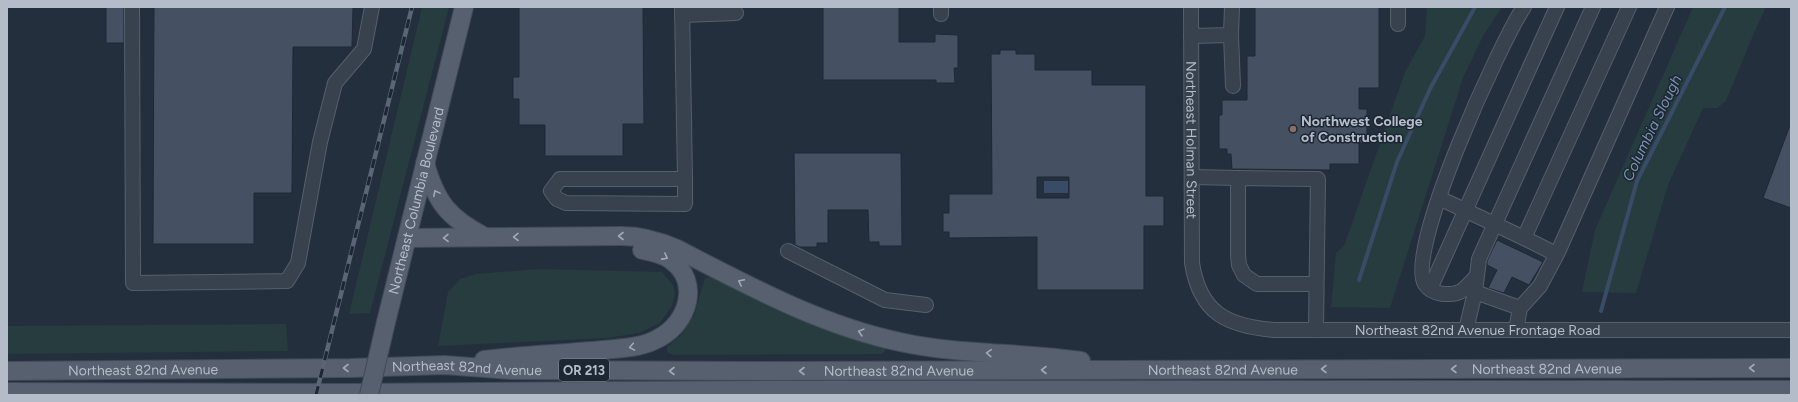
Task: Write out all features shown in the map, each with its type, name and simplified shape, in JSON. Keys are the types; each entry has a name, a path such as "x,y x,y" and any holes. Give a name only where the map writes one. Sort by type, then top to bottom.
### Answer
{"main road":[{"name":"Northeast Columbia Boulevard","path":"369,395 464,7"},
{"path":"425,163 435,191 448,212 464,226 485,237"},
{"path":"405,244 485,237 643,237 677,248 773,298 817,317 855,330 900,342 939,348 1053,357 1139,369"},
{"path":"405,244 641,249 660,254 671,260 685,278 688,303 684,314 672,329 660,338 651,342 633,347 509,357 445,365"},
{"name":"Northeast 82nd Avenue","path":"7,370 351,368 445,365 519,370 762,371 1791,368"},
{"path":"1114,395 1157,390"},
{"name":"Northeast 82nd Avenue","path":"7,392 429,394 1184,390 1508,393 1791,390"}],"street":[{"path":"132,7 132,283 287,281 298,263 320,142 335,83 364,49 372,7"},
{"name":"Northeast Holman Street","path":"1191,7 1192,250 1194,272"},
{"path":"1232,7 1231,35 1233,86"},
{"path":"1398,7 1398,24"},
{"path":"1476,277 1462,292 1455,294 1438,293 1424,284 1422,273 1424,252 1438,198 1460,141 1491,70 1524,7"},
{"path":"1430,289 1464,210 1557,7"},
{"path":"1466,330 1475,292 1478,259 1593,7"},
{"path":"1524,238 1629,7"},
{"path":"1516,330 1520,308 1540,286 1556,254 1667,7"},
{"path":"686,179 560,179 551,191 557,199 566,203 685,204 686,179 682,11 736,14"},
{"path":"1191,36 1231,35"},
{"path":"1192,177 1318,179 1316,330"},
{"path":"1238,178 1238,254 1239,265 1244,274 1256,284 1316,284"},
{"path":"1438,198 1556,254"},
{"path":"788,251 885,300 926,306"},
{"name":"Northeast 82nd Avenue Frontage Road","path":"1194,272 1202,295 1208,304 1218,314 1234,323 1254,329 1791,330"},
{"path":"1475,292 1520,308"},
{"path":"1508,369 1508,393"}],"green space":[{"path":"422,7 449,7 370,313 349,314"},
{"path":"1427,7 1502,7 1483,36 1463,78 1390,308 1331,307 1336,253 1344,246 1405,72 1425,36"},
{"path":"1693,7 1766,7 1726,101 1717,108 1703,108 1668,185 1636,293 1582,292 1595,230"},
{"path":"538,269 662,272 673,285 675,293 672,306 660,323 639,333 608,338 438,346 448,292 460,279 476,274"},
{"path":"712,277 782,312 827,329 885,347 885,351 882,354 674,355 667,352 667,347 681,335 694,315 705,278"},
{"path":"286,324 288,351 7,354 7,326"}],"water":[{"path":"1044,181 1068,181 1068,193 1044,193"}],"building":[{"path":"106,7 124,7 124,43 106,43"},
{"path":"154,7 353,7 352,47 293,47 292,193 254,193 254,244 153,244"},
{"path":"519,7 643,7 644,124 623,124 623,156 545,156 545,125 519,125 519,99 513,99 513,77 519,77"},
{"path":"823,7 899,7 899,42 935,42 935,34 958,35 958,68 954,68 955,83 936,83 936,80 823,80"},
{"path":"1255,7 1379,7 1379,88 1359,88 1359,109 1367,109 1367,143 1359,143 1359,164 1330,164 1330,170 1232,169 1231,154 1227,154 1227,149 1219,149 1219,115 1222,115 1222,100 1247,100 1247,56 1255,56"},
{"path":"1000,50 1016,50 1016,54 1035,54 1035,70 1092,70 1092,85 1146,85 1146,196 1164,196 1164,226 1144,226 1144,290 1037,290 1037,237 949,238 949,232 943,232 943,213 949,213 949,194 992,194 991,54 1000,54","holes":["1037,177 1069,177 1069,198 1037,198"]},
{"path":"1791,125 1791,208 1763,198"},
{"path":"794,153 901,153 902,246 879,246 879,242 869,242 868,210 828,210 828,243 817,243 817,247 800,247 795,245"},
{"path":"1497,240 1543,262 1529,285 1512,277 1504,293 1488,288 1497,270 1487,265 1487,261"}],"waterway":[{"name":"Columbia Slough","path":"1359,280 1397,162 1430,89 1475,7"},
{"name":"Columbia Slough","path":"1601,311 1637,181 1725,7"}],"railway":[{"path":"316,395 412,7"}],"place":[{"name":"Northwest College of Construction","path":"1293,129"}]}
